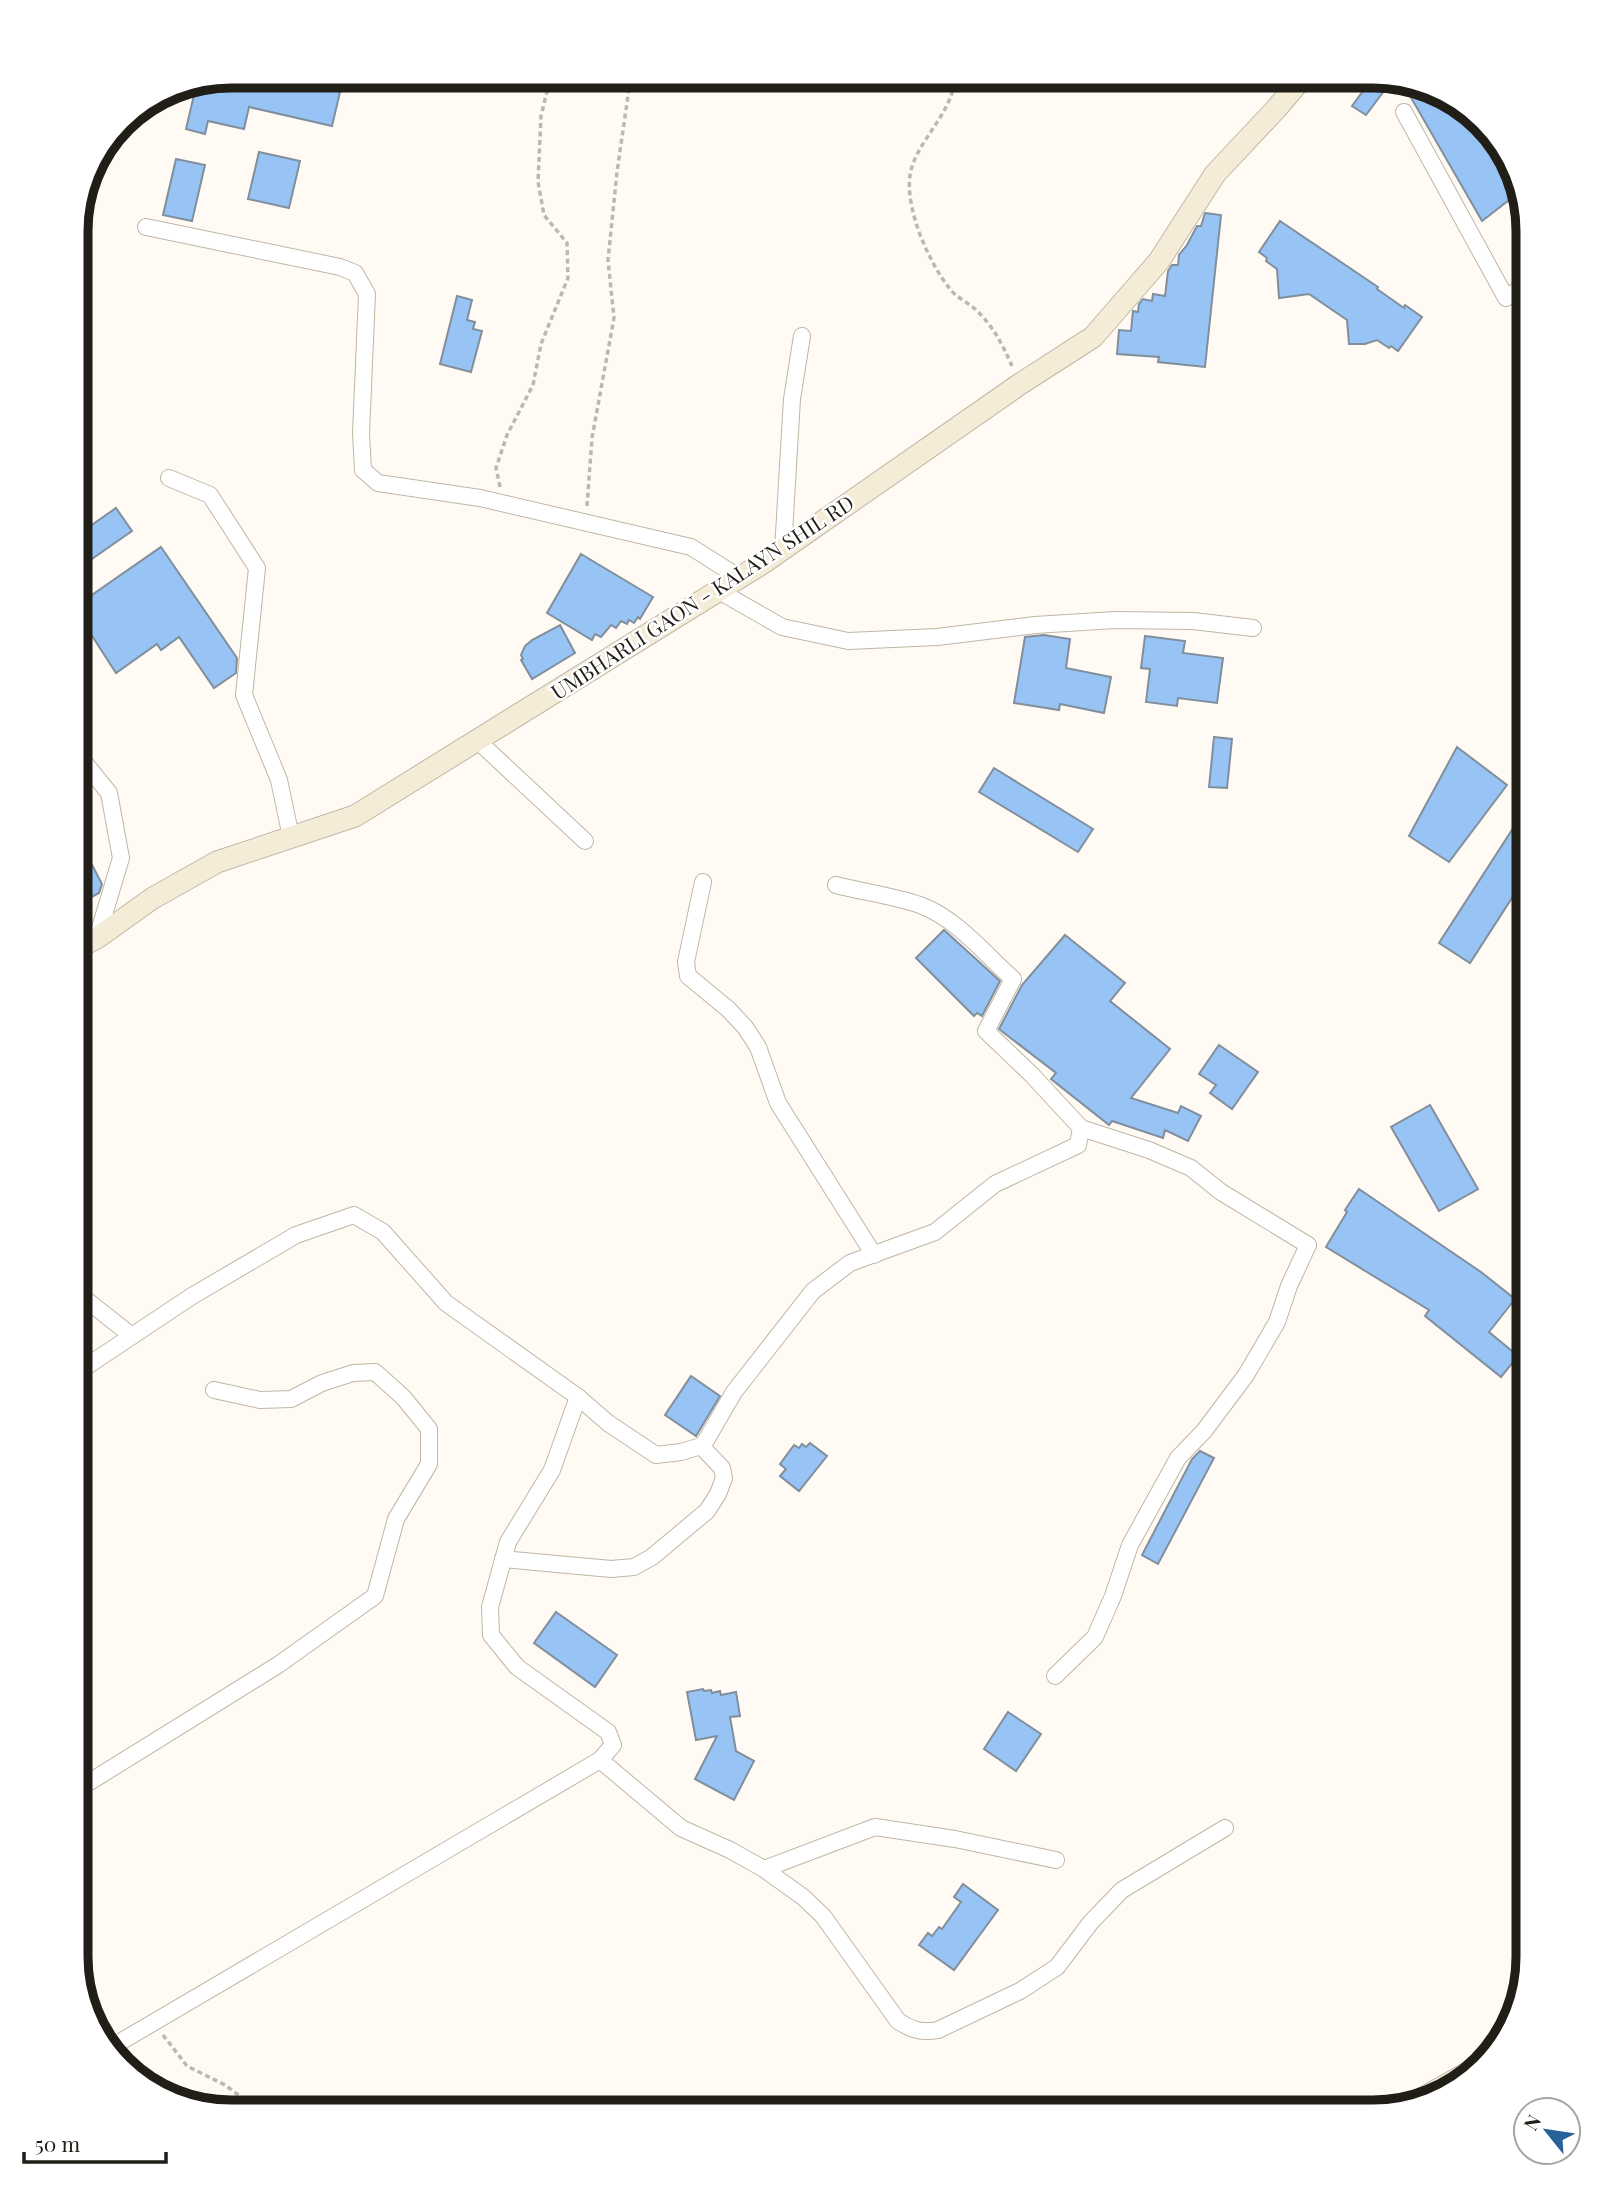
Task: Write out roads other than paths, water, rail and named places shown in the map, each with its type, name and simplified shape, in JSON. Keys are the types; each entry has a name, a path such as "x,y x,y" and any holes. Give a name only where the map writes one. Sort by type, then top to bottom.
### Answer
{"street":[{"name":"UMBHARLI GAON - KALAYN SHIL RD","path":"88,942 153,898 218,862 355,816 740,578 1020,384 1093,337 1159,261 1215,174 1294,88"},
{"path":"1405,112 1506,298 1516,291"},
{"path":"146,227 340,267 355,273 367,295 361,433 363,470 378,483 504,503 691,547 740,578"},
{"path":"783,550 792,399 802,337"},
{"path":"169,478 210,495 257,568 244,695 279,780 291,837"},
{"path":"719,591 782,627 848,641 937,637 1035,625 1115,621 1193,621 1253,628"},
{"path":"478,741 585,841"},
{"path":"88,768 108,793 121,859 97,938"},
{"path":"703,882 686,962 688,976 745,1027 758,1047 778,1103 874,1255"},
{"path":"836,885 921,905 949,922 1013,979 986,1031 1032,1074 1081,1128 1149,1150 1191,1168 1230,1198 1308,1245 1289,1286 1278,1322 1247,1375 1204,1431 1178,1458 1130,1545 1114,1596 1095,1637 1055,1676"},
{"path":"88,1365 192,1296 296,1235 354,1215 383,1232 446,1303 578,1397 608,1423 656,1455 681,1452 701,1446 734,1392 813,1291 850,1263 935,1232 995,1184 1078,1145 1081,1128"},
{"path":"88,1301 132,1336"},
{"path":"88,1783 278,1665 375,1596 396,1519 429,1464 429,1429 403,1398 375,1372 353,1373 322,1383 291,1399 260,1400 214,1390"},
{"path":"117,2044 600,1760 613,1745 608,1732 517,1667 491,1635 490,1607 508,1542 552,1471 578,1397"},
{"path":"503,1559 611,1570 634,1567 652,1557 707,1511 718,1494 724,1478 722,1468 701,1446"},
{"path":"600,1760 681,1828 764,1869 803,1897 822,1916 898,2021 910,2029 925,2032 938,2030 1020,1991 1057,1967 1091,1922 1122,1890 1225,1828"},
{"path":"764,1869 875,1827 955,1839 1056,1860"}]}
